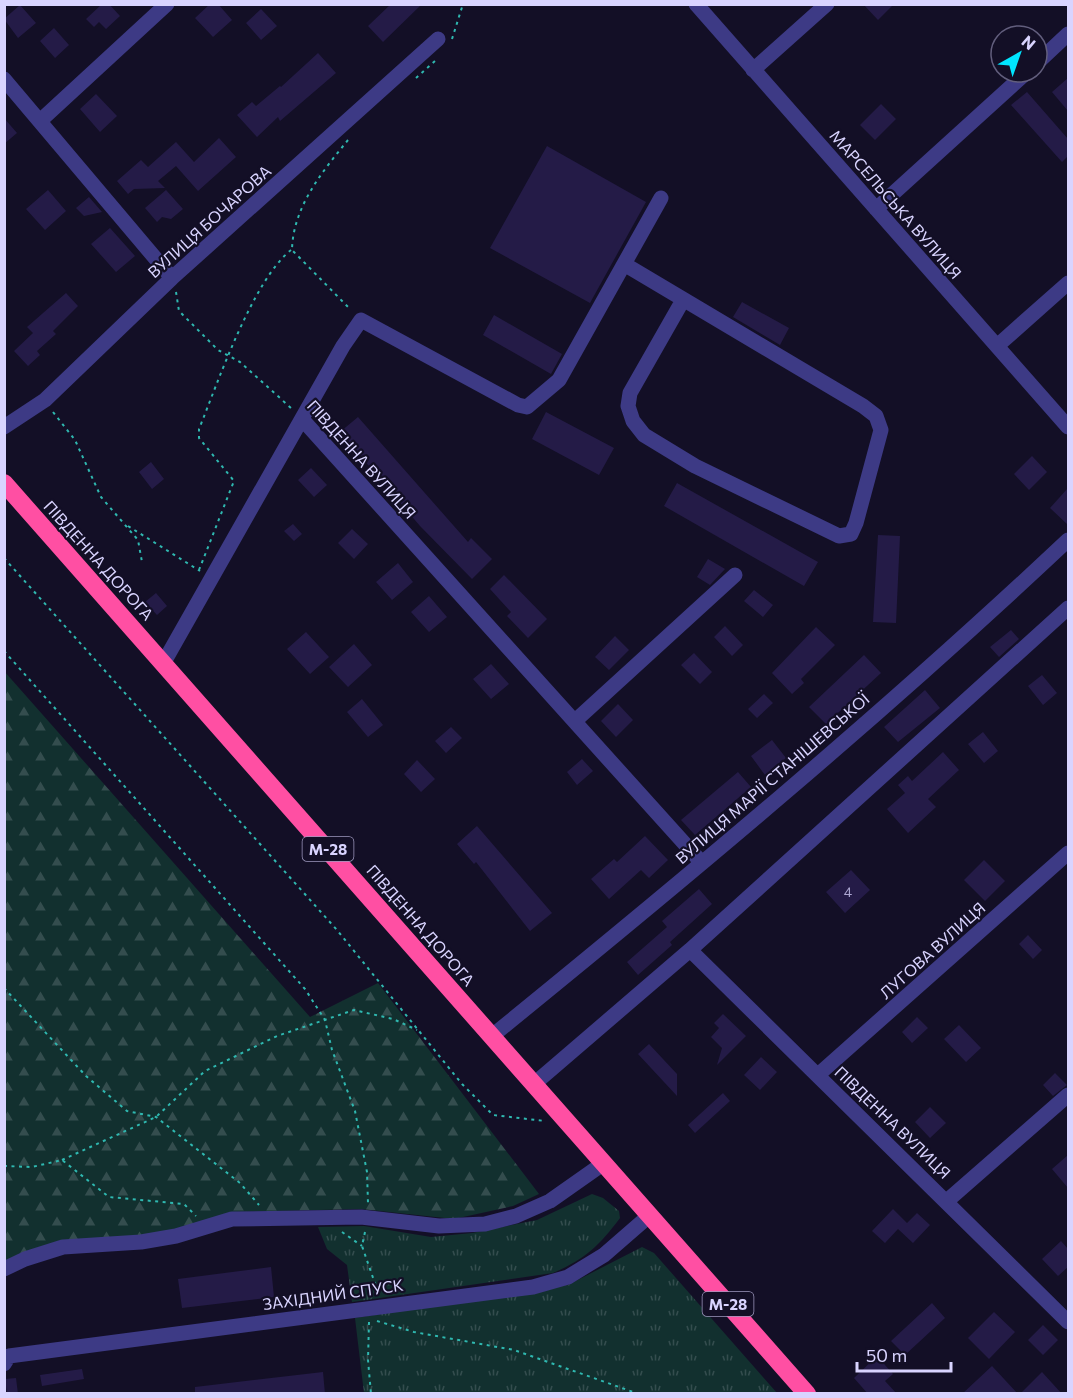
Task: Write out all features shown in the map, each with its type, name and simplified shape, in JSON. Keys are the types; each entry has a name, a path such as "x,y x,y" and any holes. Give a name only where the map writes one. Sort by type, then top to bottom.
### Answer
{"highway":[{"name":"ПІВДЕННА ДОРОГА","path":"4,483 807,1394"}],"street":[{"path":"40,121 166,4"},
{"name":"МАРСЕЛЬСЬКА ВУЛИЦЯ","path":"696,4 1068,427"},
{"path":"753,70 827,4"},
{"path":"1049,52 1068,34"},
{"name":"ВУЛИЦЯ БОЧАРОВА","path":"4,427 45,400 172,278 443,43"},
{"path":"4,79 172,278"},
{"path":"876,209 1014,84"},
{"path":"164,662 343,346 361,321 518,405 527,407 559,380 661,198"},
{"path":"624,264 876,416 881,430 851,534 839,536 694,466 644,435 633,421 628,406 630,393 683,300"},
{"path":"997,346 1068,283"},
{"name":"ПІВДЕННА ВУЛИЦЯ","path":"302,419 702,863"},
{"name":"ВУЛИЦЯ МАРІЇ СТАНІШЕВСЬКОЇ","path":"492,1036 702,863 917,677 1068,540"},
{"path":"575,721 735,575"},
{"path":"534,1084 690,950 1068,608"},
{"name":"ЛУГОВА ВУЛИЦЯ","path":"819,1074 1068,853"},
{"name":"ПІВДЕННА ВУЛИЦЯ","path":"690,950 948,1200 1068,1322"},
{"path":"948,1200 1068,1095"},
{"path":"4,1269 25,1259 63,1247 141,1242 232,1219 368,1218 439,1226 485,1224 516,1216 550,1201 604,1163"},
{"name":"ЗАХІДНИЙ СПУСК","path":"4,1364 9,1356 381,1305 533,1287 568,1277 604,1255 650,1215"}],"path":[{"path":"443,43 457,27 463,4"},
{"path":"408,83 425,73 440,56"},
{"path":"353,133 328,165 305,202 292,233 292,249 361,321"},
{"path":"199,570 234,481 199,438 199,429 228,355 265,282 280,258 292,249"},
{"name":"ПІВДЕННА ВУЛИЦЯ","path":"172,278 179,311 218,350 240,362 302,419"},
{"path":"45,400 75,440 100,497 138,540 142,562"},
{"path":"126,525 199,570 207,586"},
{"path":"4,558 337,930 462,1084 493,1115 569,1124"},
{"path":"4,651 304,989 325,1020 332,1050 355,1111 368,1172 368,1218 362,1246 378,1286 381,1305"},
{"path":"4,988 86,1076 127,1111 156,1117 240,1182 270,1219"},
{"path":"4,1166 32,1167 62,1160 156,1117 205,1071 277,1036 354,1010 393,1019 419,1031"},
{"path":"62,1160 109,1197 184,1203 207,1227"},
{"path":"371,1394 368,1360 369,1319 414,1332 514,1350 639,1394"}],"green space":[{"path":"4,671 310,1017 378,983 539,1194 513,1206 454,1219 361,1209 234,1212 151,1238 66,1244 5,1272"},
{"path":"592,1194 603,1198 619,1211 620,1218 591,1251 553,1273 352,1302 347,1265 327,1249 318,1227 364,1226 431,1237 472,1233 537,1220"},
{"path":"642,1247 654,1253 777,1393 364,1393 355,1318 568,1285"}],"building":[{"path":"102,4 109,4 120,16 106,29 99,22 94,27 86,19"},
{"path":"210,4 218,4 232,20 213,37 195,18"},
{"path":"391,4 422,4 383,42 368,26"},
{"path":"863,4 894,4 878,20"},
{"path":"20,5 36,23 18,38 4,19"},
{"path":"261,9 277,26 261,40 246,23"},
{"path":"54,28 69,45 55,58 40,41"},
{"path":"318,53 336,73 280,121 278,117 257,137 237,115 252,102 256,106 281,87"},
{"path":"1068,78 1068,111 1052,92"},
{"path":"1027,92 1068,139 1068,156 1062,162 1011,105"},
{"path":"96,94 117,116 100,132 80,109"},
{"path":"881,104 896,119 875,140 860,125"},
{"path":"4,118 17,133 4,144"},
{"path":"219,138 236,157 198,191 176,166 158,181 165,188 134,189 128,194 117,181 141,160 148,167 176,142 194,162"},
{"path":"547,146 646,202 590,303 490,248"},
{"path":"48,190 66,211 45,230 26,209"},
{"path":"166,190 183,209 171,219 162,217 157,222 145,208"},
{"path":"89,197 102,212 84,216 76,208"},
{"path":"110,228 135,256 116,272 91,244"},
{"path":"66,293 78,306 53,331 56,334 37,351 40,355 28,366 14,351 33,333 27,327"},
{"path":"742,302 789,328 780,345 733,317"},
{"path":"494,315 562,354 551,374 483,335"},
{"path":"546,412 614,448 599,475 532,439"},
{"path":"358,417 468,542 471,538 492,559 472,579 420,526 340,432"},
{"path":"1032,456 1047,472 1029,490 1014,474"},
{"path":"151,462 164,479 152,489 139,472"},
{"path":"311,468 327,485 314,497 298,480"},
{"path":"677,483 818,562 804,586 664,506"},
{"path":"1068,488 1068,525 1050,508"},
{"path":"293,524 302,534 294,541 284,531"},
{"path":"352,529 368,544 354,559 338,543"},
{"path":"878,535 900,536 896,623 873,622"},
{"path":"708,559 725,569 710,585 697,577"},
{"path":"398,563 413,582 392,600 376,582"},
{"path":"504,575 547,619 528,638 507,616 511,612 490,589"},
{"path":"754,590 773,605 763,617 744,601"},
{"path":"156,593 167,606 157,615 145,602"},
{"path":"429,596 447,617 429,632 411,612"},
{"path":"725,626 743,645 732,656 714,637"},
{"path":"816,627 835,645 801,679 804,683 792,694 772,673"},
{"path":"1011,630 1019,639 999,657 990,647"},
{"path":"306,632 329,657 310,674 287,649"},
{"path":"615,636 629,650 609,670 595,657"},
{"path":"354,644 372,665 348,687 329,667"},
{"path":"694,653 712,672 700,684 681,665"},
{"path":"864,655 881,673 826,724 809,707"},
{"path":"491,664 509,684 491,699 473,679"},
{"path":"1042,675 1057,693 1043,705 1028,686"},
{"path":"925,690 940,708 898,742 884,727"},
{"path":"764,694 773,703 757,718 748,709"},
{"path":"362,699 383,725 368,737 347,712"},
{"path":"618,704 633,720 616,737 601,721"},
{"path":"451,727 462,738 446,753 435,741"},
{"path":"983,732 998,751 984,763 968,744"},
{"path":"772,740 786,758 765,775 751,756"},
{"path":"943,752 959,770 928,799 936,807 908,833 887,809 905,793 898,785 908,776 912,781"},
{"path":"582,759 593,771 577,785 567,772"},
{"path":"417,760 435,779 421,792 404,774"},
{"path":"738,772 751,787 695,835 681,820"},
{"path":"477,826 552,913 530,931 476,862 474,864 457,844"},
{"path":"645,836 668,860 649,878 641,870 609,899 591,879 614,859 617,862"},
{"path":"984,860 1005,881 985,901 964,880"},
{"path":"851,870 870,890 845,913 826,892"},
{"path":"699,889 712,904 670,942 672,945 638,975 627,962 667,927 662,921"},
{"path":"1028,935 1042,950 1033,959 1019,944"},
{"path":"723,1014 746,1036 717,1065 722,1048 711,1037 719,1028 714,1023"},
{"path":"917,1017 928,1028 912,1043 902,1032"},
{"path":"959,1025 981,1048 966,1062 944,1039"},
{"path":"649,1044 677,1074 677,1096 638,1054"},
{"path":"761,1057 777,1072 760,1090 744,1075"},
{"path":"1055,1073 1067,1085 1053,1096 1043,1085"},
{"path":"723,1093 730,1101 695,1133 688,1125"},
{"path":"930,1107 946,1123 930,1138 915,1122"},
{"path":"1068,1155 1068,1188 1052,1169"},
{"path":"893,1209 907,1223 917,1213 930,1225 913,1243 898,1229 885,1243 872,1231"},
{"path":"1061,1241 1068,1249 1068,1267 1058,1276 1042,1259"},
{"path":"271,1267 274,1297 182,1308 178,1279"},
{"path":"932,1303 945,1318 905,1355 891,1341"},
{"path":"994,1312 1015,1332 989,1359 968,1338"},
{"path":"1043,1325 1058,1340 1043,1355 1028,1340"},
{"path":"877,1356 893,1374 885,1381 897,1394 868,1394 854,1378"},
{"path":"992,1366 1018,1394 962,1394"},
{"path":"82,1369 84,1379 42,1386 40,1375"},
{"path":"323,1372 325,1394 195,1394 195,1387"},
{"path":"1042,1372 1062,1394 1020,1394"},
{"path":"16,1378 18,1394 7,1394 5,1379"}]}
